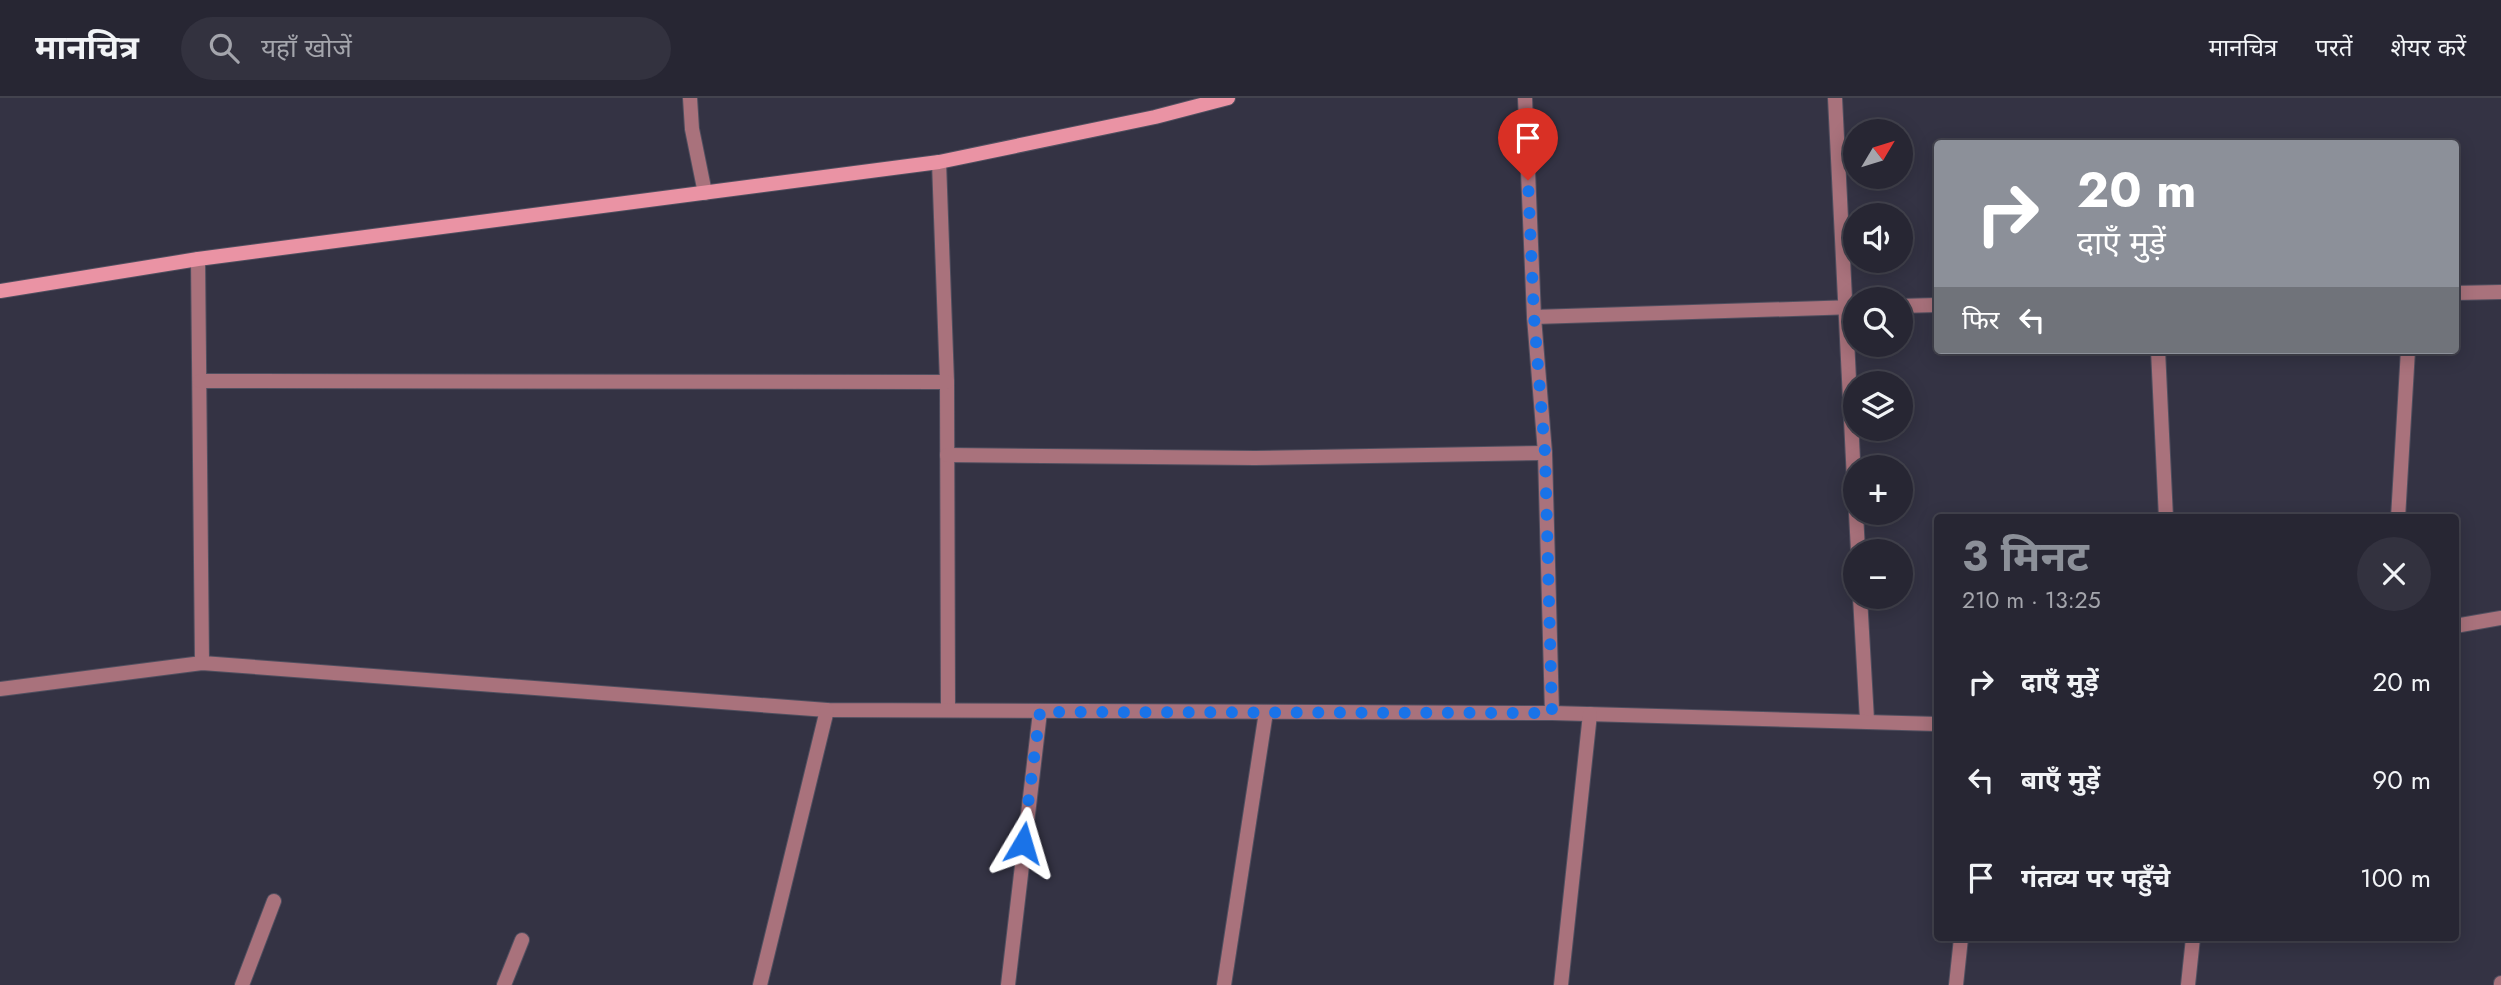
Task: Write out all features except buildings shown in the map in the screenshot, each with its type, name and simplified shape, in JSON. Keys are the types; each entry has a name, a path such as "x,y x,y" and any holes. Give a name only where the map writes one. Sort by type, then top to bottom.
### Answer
{"street":[{"path":"690,98 692,129 705,193"},
{"path":"0,291 198,259 939,162 1155,117 1228,98"},
{"path":"1525,98 1534,317 1545,453 1552,713"},
{"path":"1835,98 1849,287"},
{"path":"939,162 947,382 948,710"},
{"path":"198,259 202,663"},
{"path":"2459,293 2501,292"},
{"path":"1913,306 1934,305"},
{"path":"1534,317 1843,307"},
{"path":"2158,354 2166,514"},
{"path":"2398,514 2408,354"},
{"path":"1851,357 1854,455"},
{"path":"200,381 947,382"},
{"path":"947,455 1255,458 1545,453"},
{"path":"1861,609 1867,720"},
{"path":"2459,625 2501,618"},
{"path":"0,689 202,663 827,710 1552,713 1934,724"},
{"path":"760,985 827,710"},
{"path":"1008,985 1040,712"},
{"path":"1224,985 1266,712"},
{"path":"1561,985 1590,714"},
{"path":"242,985 274,901"},
{"path":"505,985 522,940"},
{"path":"1956,985 1961,941"},
{"path":"2189,985 2193,941"}],"route":[{"path":"1023,843 1040,712 1552,713 1545,453 1534,317 1528,180"}]}
